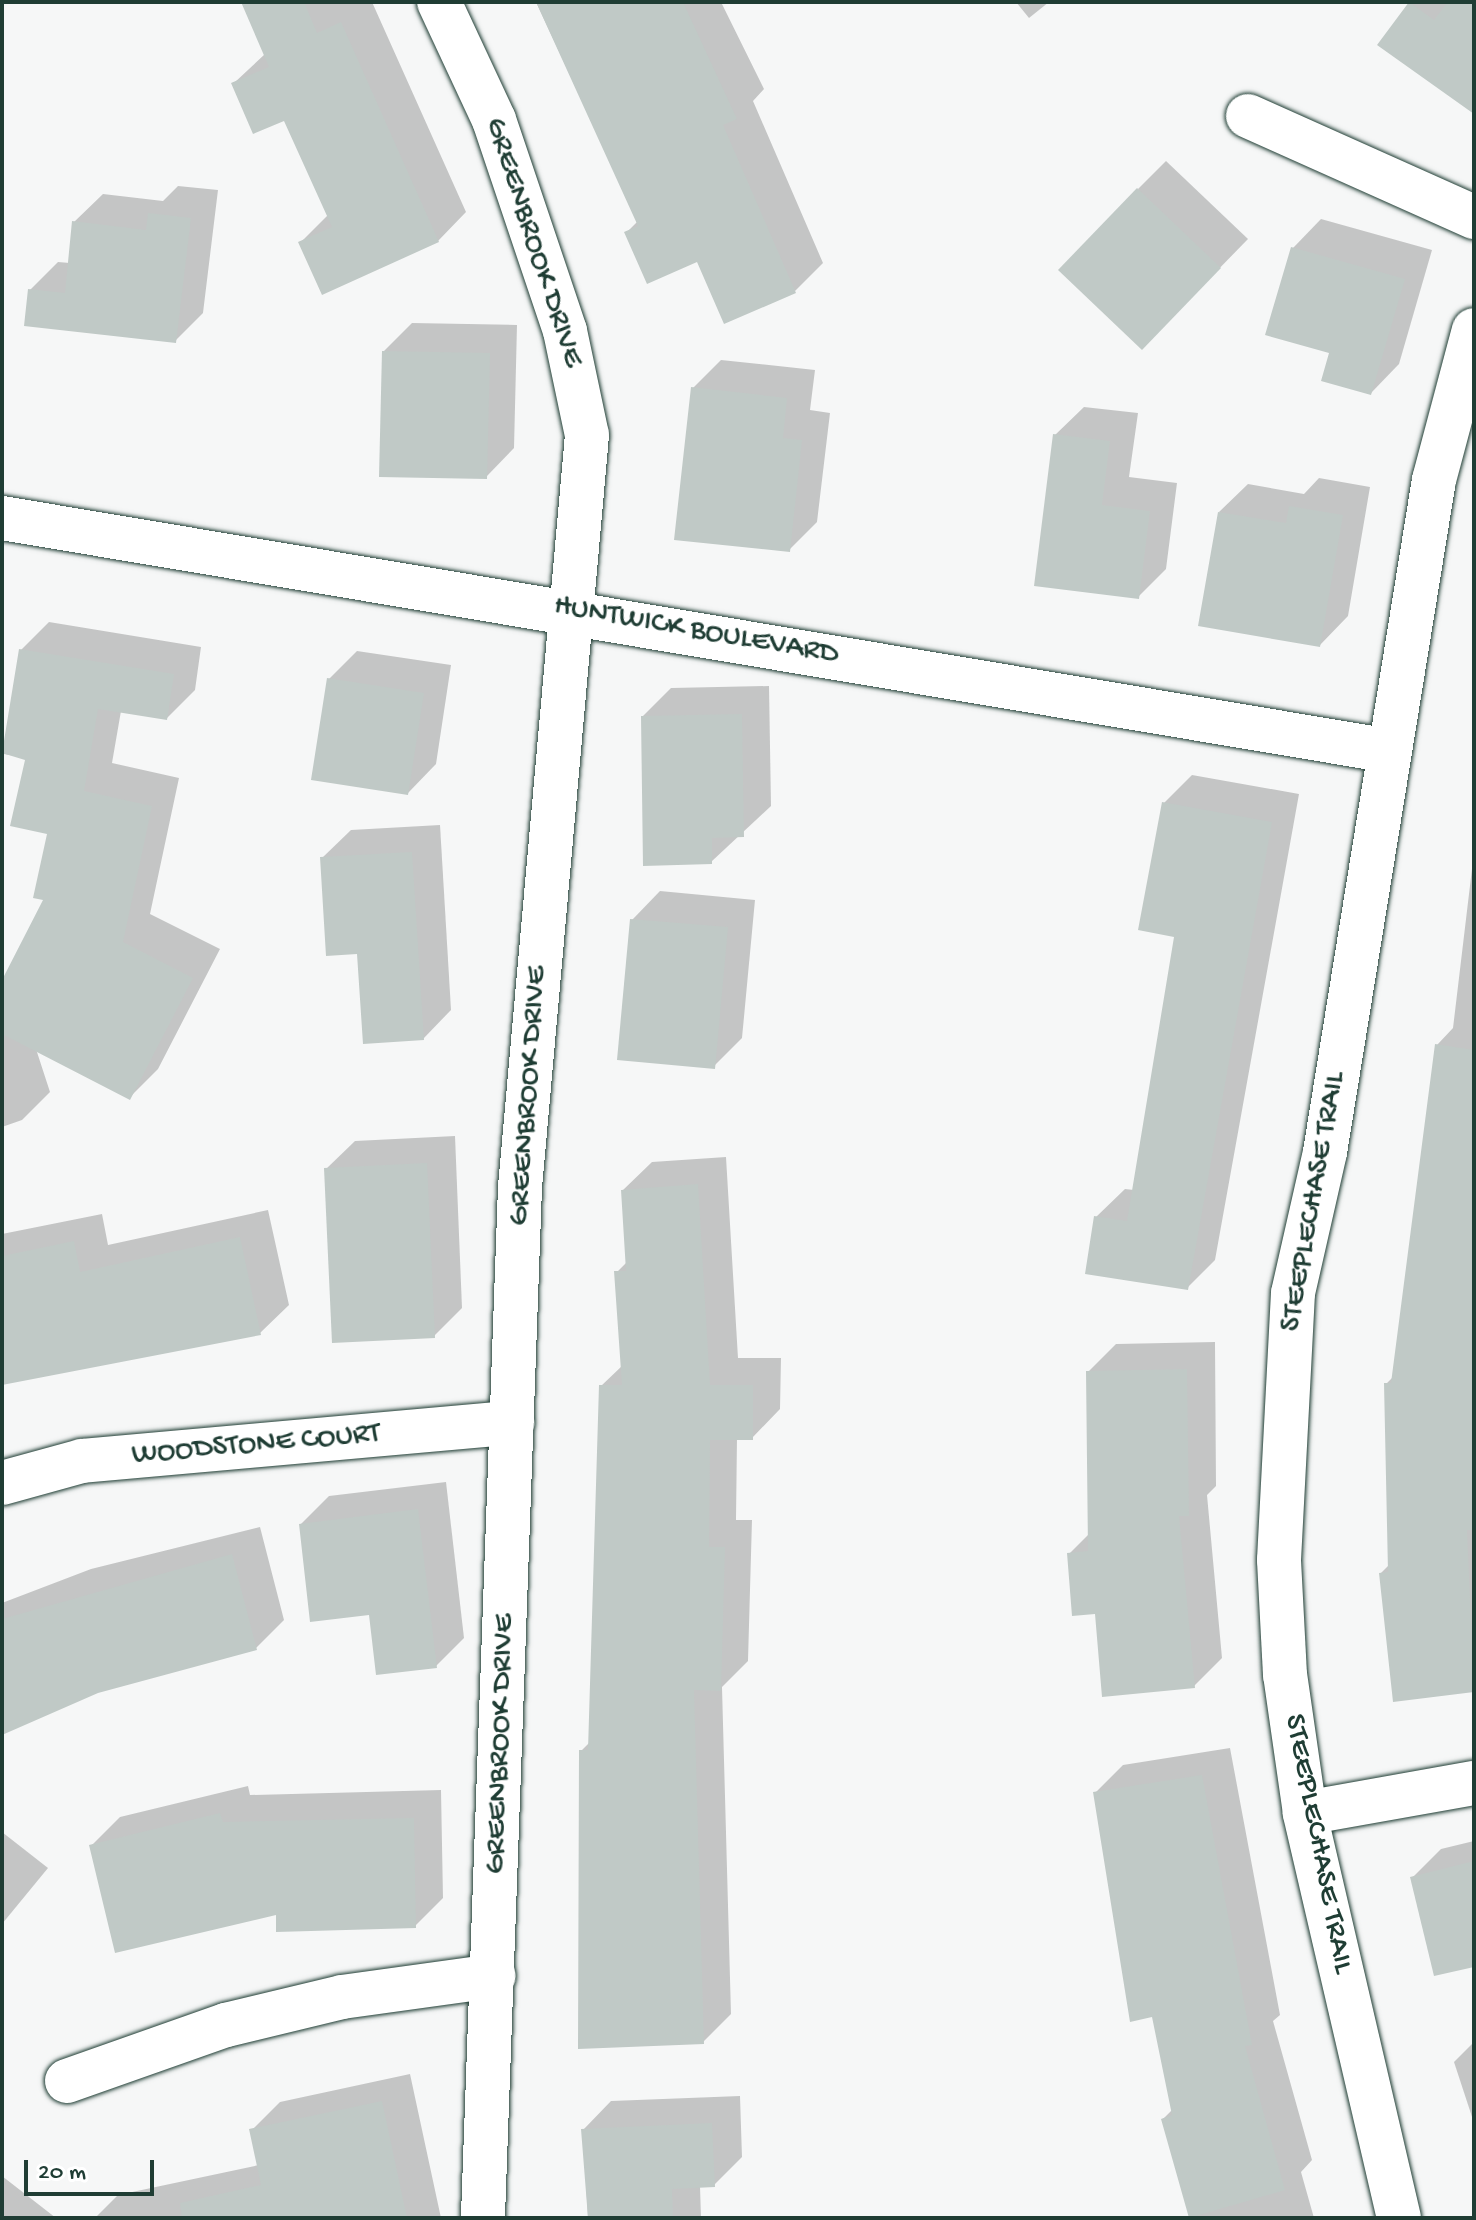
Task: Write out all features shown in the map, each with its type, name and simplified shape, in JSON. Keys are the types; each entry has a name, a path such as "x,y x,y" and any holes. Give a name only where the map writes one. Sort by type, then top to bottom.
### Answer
{"street":[{"name":"GREENBROOK DRIVE","path":"439,2 494,120 565,331 587,435 520,1187 483,2218"},
{"path":"1248,116 1474,217"},
{"name":"STEEPLECHASE TRAIL","path":"1399,2218 1305,1813 1285,1675 1279,1560 1293,1293 1325,1152 1434,480 1474,330"},
{"name":"HUNTWICK BOULEVARD","path":"2,518 571,610 1390,751"},
{"name":"WOODSTONE COURT","path":"2,1483 82,1461 512,1423"},
{"path":"1305,1813 1474,1783"},
{"path":"67,2081 226,2025 342,1997 494,1976"}],"building":[{"path":"241,2 304,2 317,33 341,22 439,242 322,295 298,242 332,227 284,121 253,134 231,83 269,67"},
{"path":"536,2 683,2 737,119 723,125 796,293 724,324 697,262 647,284 624,232 638,226"},
{"path":"1409,2 1434,20 1448,2 1474,2 1474,114 1377,45"},
{"path":"1137,188 1221,268 1142,350 1058,270"},
{"path":"148,213 191,218 176,343 24,326 28,289 65,293 72,221 146,230"},
{"path":"1291,247 1405,279 1371,395 1321,381 1329,353 1265,335"},
{"path":"382,351 490,353 487,479 379,477"},
{"path":"691,387 787,398 783,438 802,440 790,552 674,540"},
{"path":"1053,434 1110,441 1102,505 1150,511 1139,599 1034,586"},
{"path":"1289,506 1343,515 1320,647 1198,626 1218,512 1286,523"},
{"path":"19,649 174,674 167,720 98,709 84,791 152,806 123,942 193,978 130,1100 2,1034 2,980 43,900 33,898 47,834 10,826 25,760 2,753"},
{"path":"327,678 424,693 408,795 311,780"},
{"path":"742,714 744,837 712,838 712,864 643,866 641,716"},
{"path":"1162,802 1272,822 1188,1290 1085,1274 1094,1216 1127,1221 1174,937 1138,930"},
{"path":"412,852 424,1040 363,1044 357,954 326,956 320,857"},
{"path":"630,919 728,927 715,1069 617,1060"},
{"path":"1435,1044 1474,1050 1474,1530 1467,1530 1474,1692 1393,1702 1379,1573 1388,1572 1384,1383 1391,1383"},
{"path":"427,1163 435,1338 332,1343 324,1168"},
{"path":"698,1184 710,1385 753,1385 753,1440 710,1440 709,1547 725,1547 721,1691 694,1690 704,2044 578,2049 579,1750 588,1750 599,1385 622,1385 614,1271 626,1271 621,1190"},
{"path":"240,1237 261,1335 2,1385 2,1256 74,1241 80,1272"},
{"path":"1187,1369 1189,1516 1179,1516 1195,1688 1102,1697 1095,1614 1072,1616 1067,1553 1088,1551 1086,1371"},
{"path":"418,1509 437,1668 376,1675 369,1615 310,1622 299,1524"},
{"path":"232,1554 257,1650 98,1693 2,1735 2,1619"},
{"path":"1202,1775 1252,2045 1245,2046 1285,2190 1189,2218 1161,2119 1172,2115 1152,2017 1130,2022 1093,1792"},
{"path":"220,1813 223,1822 414,1818 416,1928 276,1932 276,1915 115,1953 89,1845"},
{"path":"1474,1861 1474,1967 1434,1976 1410,1877"},
{"path":"382,2101 407,2218 182,2218 180,2203 261,2185 249,2129"},
{"path":"712,2123 715,2187 672,2189 673,2218 588,2218 581,2129"}]}
